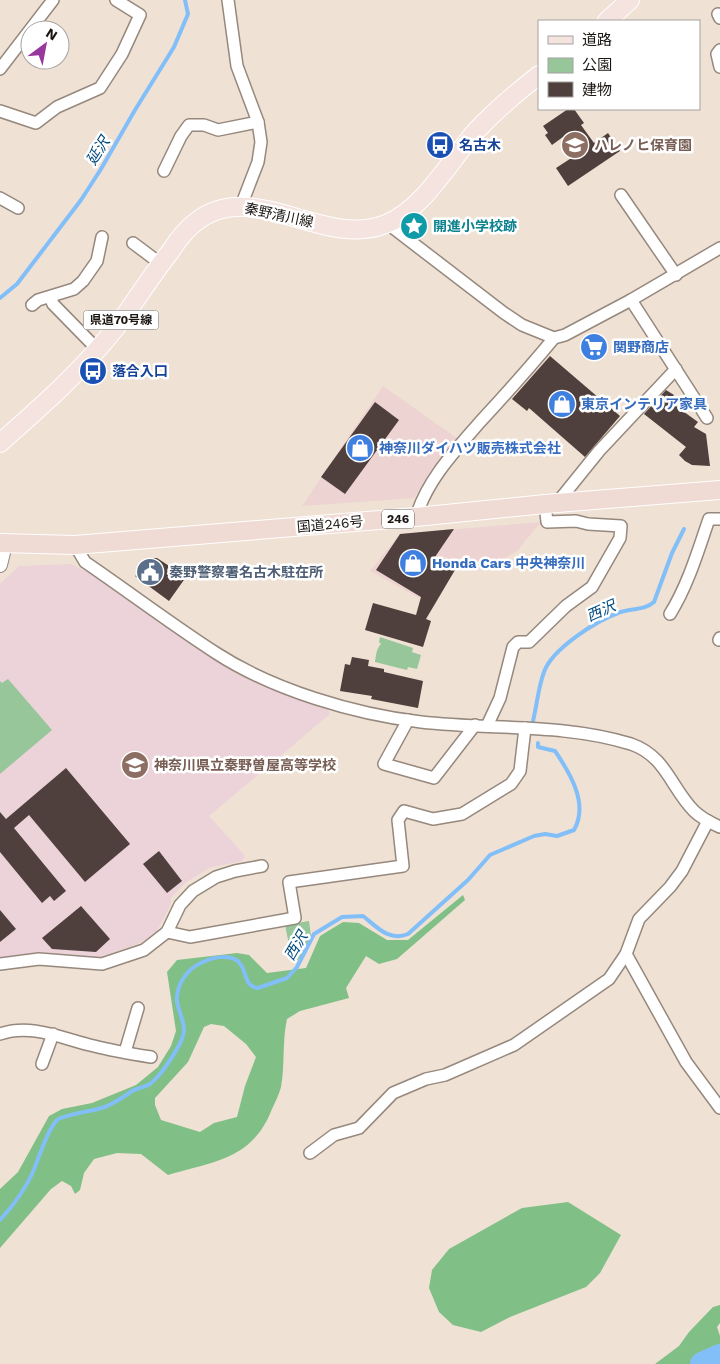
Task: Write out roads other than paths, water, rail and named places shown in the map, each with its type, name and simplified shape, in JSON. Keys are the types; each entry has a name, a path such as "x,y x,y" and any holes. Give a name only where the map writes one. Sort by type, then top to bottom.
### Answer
{"highway":[{"name":"国道246号","path":"3,544 75,545 416,518 551,504 720,490"}],"main road":[{"path":"607,20 630,0"},
{"name":"秦野清川線","path":"0,443 60,390 98,350 160,264 196,221 210,213 231,206 241,206 265,210 338,229 357,230 388,224 413,206 424,195 476,131 495,111 538,76"}],"street":[{"path":"0,69 53,0"},
{"path":"0,111 36,123 57,107 100,88 122,54 142,11 116,0"},
{"path":"228,0 238,66 258,122 261,142 258,162 241,206"},
{"path":"720,50 717,54 720,67"},
{"path":"164,170 181,136 189,125 204,125 218,130 258,122"},
{"path":"622,195 676,275"},
{"path":"0,198 18,208"},
{"path":"388,224 510,317 522,325 554,338 565,336 676,275 720,248"},
{"path":"32,305 38,300 74,289 87,276 97,260 102,238"},
{"path":"133,243 160,264"},
{"path":"50,297 53,304 98,350"},
{"path":"631,300 707,418"},
{"path":"416,518 420,502 453,453 554,338"},
{"path":"408,720 384,764 434,778 481,726 500,698 513,647 518,642 529,642 566,606 592,587 620,538 621,526 588,524 576,521 547,522 551,504 676,369"},
{"path":"670,614 678,602 688,579 709,519 720,519"},
{"path":"0,565 3,544"},
{"path":"75,545 86,562 217,654 276,684 354,710 408,720 481,726 556,729 614,740 640,748 661,763 684,799 695,812 720,827"},
{"path":"167,932 190,937 295,918 289,882 404,866 398,820 404,811 433,818 462,814 511,784 520,772 525,728"},
{"path":"310,1153 334,1135 359,1128 393,1093 426,1079 445,1076 514,1045 609,978 626,954 639,919 670,887 682,871 708,821"},
{"path":"0,964 39,959 102,964 144,950 167,932 180,905 193,891 216,877 262,866"},
{"path":"626,954 686,1062 720,1108"},
{"path":"125,1052 138,1008"},
{"path":"0,1034 20,1031 42,1031 80,1043 151,1057"},
{"path":"42,1064 53,1034"}],"waterway":[{"name":"延沢","path":"0,298 17,284 81,200 101,169 174,47 188,14 185,0"},
{"name":"西沢","path":"533,721 544,672 556,654 565,645 598,622 623,611 646,607 654,602 672,553 684,529"},
{"name":"西沢","path":"0,1220 14,1204 25,1186 35,1167 48,1133 56,1121 64,1117 110,1105 132,1091 150,1084 163,1070 179,1046 184,1033 177,995 184,977 192,968 207,960 229,957 238,961 248,983 254,987 258,988 287,978 297,967 314,934 342,917 363,916 378,929 389,935 401,936 408,934 468,880 490,855 534,836 545,834 557,836 574,830 578,820 579,799 572,779 555,751 538,747 538,743"},
{"path":"702,1364 720,1356"}],"place":[{"name":"名古木","path":"440,145"},
{"name":"ハレノヒ保育園","path":"575,145"},
{"name":"開進小学校跡","path":"414,226"},
{"name":"関野商店","path":"594,347"},
{"name":"落合入口","path":"93,371"},
{"name":"東京インテリア家具","path":"562,404"},
{"name":"神奈川ダイハツ販売株式会社","path":"360,448"},
{"name":"Honda Cars 中央神奈川","path":"413,563"},
{"name":"秦野警察署名古木駐在所","path":"150,572"},
{"name":"神奈川県立秦野曽屋高等学校","path":"135,765"}]}
